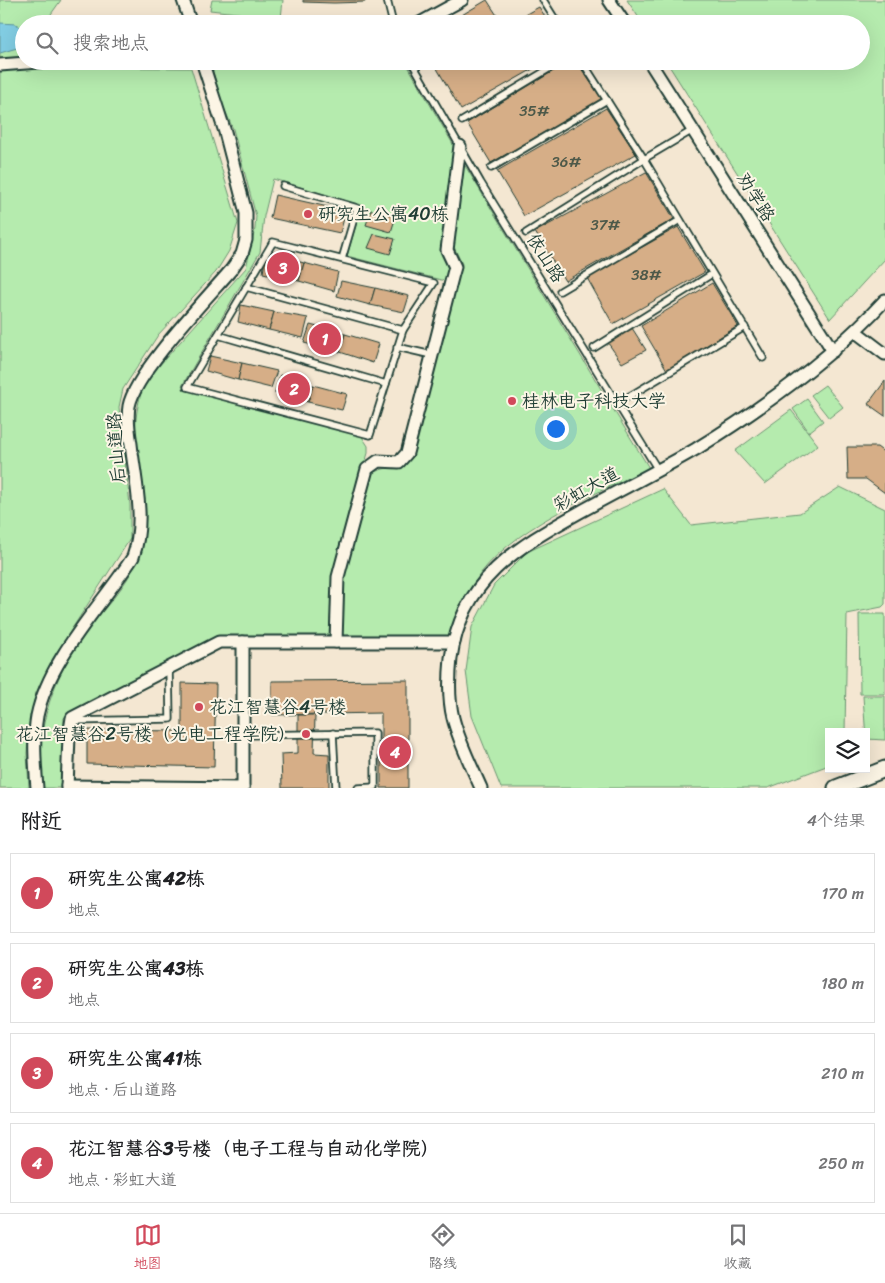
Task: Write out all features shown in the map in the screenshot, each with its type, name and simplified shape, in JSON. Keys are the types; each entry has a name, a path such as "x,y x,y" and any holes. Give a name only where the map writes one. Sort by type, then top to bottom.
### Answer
{"main road":[{"path":"836,788 885,769"}],"street":[{"path":"183,0 188,15"},
{"path":"434,15 462,0"},
{"path":"610,0 619,15"},
{"path":"0,65 15,64"},
{"name":"后山道路","path":"37,788 36,729 39,711 48,682 61,660 134,557 138,542 138,505 129,430 131,400 153,362 231,270 242,254 246,240 246,213 225,132 205,70"},
{"name":"劝学路","path":"655,70 832,351"},
{"path":"336,642 338,577 367,469 376,462 399,462 406,456 455,267 447,250 460,146"},
{"name":"彩虹大道","path":"481,788 453,718 449,676 454,642 462,617 476,591 499,564 514,551 658,470 745,417 856,332 885,300"},
{"path":"856,332 885,354"},
{"path":"243,642 243,788 67,787 70,721 74,716 216,643 243,642 454,642"}],"lane":[{"path":"387,0 391,15"},
{"path":"543,0 552,15"},
{"name":"依山路","path":"415,70 658,470"},
{"path":"462,121 547,70"},
{"path":"588,70 644,159 763,358"},
{"path":"491,168 606,100"},
{"path":"526,233 693,130"},
{"path":"283,186 356,208 342,259"},
{"path":"560,291 680,220"},
{"path":"273,242 434,283 403,330 370,435 187,387 246,287 273,242"},
{"path":"594,348 712,274"},
{"path":"246,287 403,330"},
{"path":"628,397 745,327"},
{"path":"218,335 386,384"},
{"path":"397,347 432,355"},
{"path":"70,721 170,719 169,667"},
{"path":"333,733 336,788"},
{"path":"243,735 375,733 375,787 358,788"}],"green space":[{"path":"0,0 61,0 50,15 15,15 15,70 192,70 238,223 229,251 216,272 158,335 123,389 119,407 130,505 130,539 53,658 36,693 29,724 27,753 29,788 0,788"},
{"path":"212,0 283,0 281,15 254,15 210,10"},
{"path":"627,0 885,0 885,259 830,319 672,70 870,70 870,15 637,15"},
{"path":"212,70 410,70 454,146 441,249 449,269 445,281 347,256 362,205 273,179 264,216 260,252 182,386 359,432 368,446 368,453 333,576 329,636 217,636 73,710 64,718 61,788 43,788 40,762 42,737 49,703 55,686 80,640 126,581 136,562 144,535 145,506 137,451 136,427 144,376 149,377 246,268 256,216 233,129 221,101"},
{"path":"464,164 649,468 553,515 508,546 489,564 470,589 451,636 342,636 343,580 372,473 402,464 412,457 462,264 454,247"},
{"path":"825,385 843,407 829,418 811,395"},
{"path":"807,399 823,421 809,432 793,409"},
{"path":"791,410 818,445 765,484 735,451"},
{"path":"840,487 885,509 885,604 882,607 847,614 845,728 825,728 825,767 768,788 501,788 472,716 466,671 472,627 494,585 527,552 663,489 691,525 800,513"},
{"path":"859,614 885,614 885,694 860,694"},
{"path":"863,696 885,696 885,740 870,739 870,728 865,728"}],"water":[{"path":"0,23 15,24 15,49 0,53"}],"building":[{"path":"303,0 365,0 365,2 303,2"},
{"path":"487,0 497,15 462,15"},
{"path":"539,7 544,15 524,15"},
{"path":"438,70 531,70 461,110"},
{"path":"555,70 582,70 602,99 491,163 467,123"},
{"path":"606,108 636,154 524,216 497,171"},
{"path":"646,172 674,219 565,281 535,232"},
{"name":"研究生公寓40栋","path":"275,195 346,211 340,233 270,218"},
{"path":"371,210 396,216 391,232 366,225"},
{"path":"678,227 705,272 613,324 587,278"},
{"path":"374,234 395,239 390,254 368,248"},
{"path":"266,253 304,263 299,281 263,273"},
{"path":"304,263 338,272 334,291 299,281"},
{"path":"341,281 375,288 370,305 337,296"},
{"path":"712,283 738,326 667,370 641,326"},
{"path":"375,288 409,296 404,312 370,305"},
{"path":"241,305 274,312 269,330 238,322"},
{"path":"274,312 308,318 303,338 269,330"},
{"path":"310,325 345,334 340,352 304,343"},
{"path":"632,328 646,350 622,363 608,343"},
{"path":"345,334 379,344 373,363 340,352"},
{"path":"210,356 242,363 238,380 206,371"},
{"path":"242,363 277,371 271,388 238,380"},
{"path":"280,375 313,385 308,402 275,393"},
{"path":"885,381 885,416 868,404"},
{"path":"313,385 347,394 342,410 308,402"},
{"path":"847,447 877,447 885,453 885,493 866,479 848,479"},
{"path":"408,680 408,788 381,788 381,713 272,715 272,681"},
{"name":"花江智慧谷4号楼","path":"182,683 216,684 214,767 87,764 87,730 182,731"},
{"name":"花江智慧谷2号楼（光电工程学院）","path":"298,715 315,715 314,753 329,754 329,788 282,788 281,754 298,753"}],"place":[{"name":"研究生公寓40栋","path":"308,214"},
{"name":"研究生公寓41栋","path":"283,268"},
{"name":"研究生公寓42栋","path":"325,339"},
{"name":"研究生公寓43栋","path":"294,389"},
{"name":"桂林电子科技大学","path":"512,401"},
{"name":"花江智慧谷4号楼","path":"199,707"},
{"name":"花江智慧谷2号楼（光电工程学院）","path":"306,734"},
{"name":"花江智慧谷3号楼（电子工程与自动化学院）","path":"395,752"}]}
